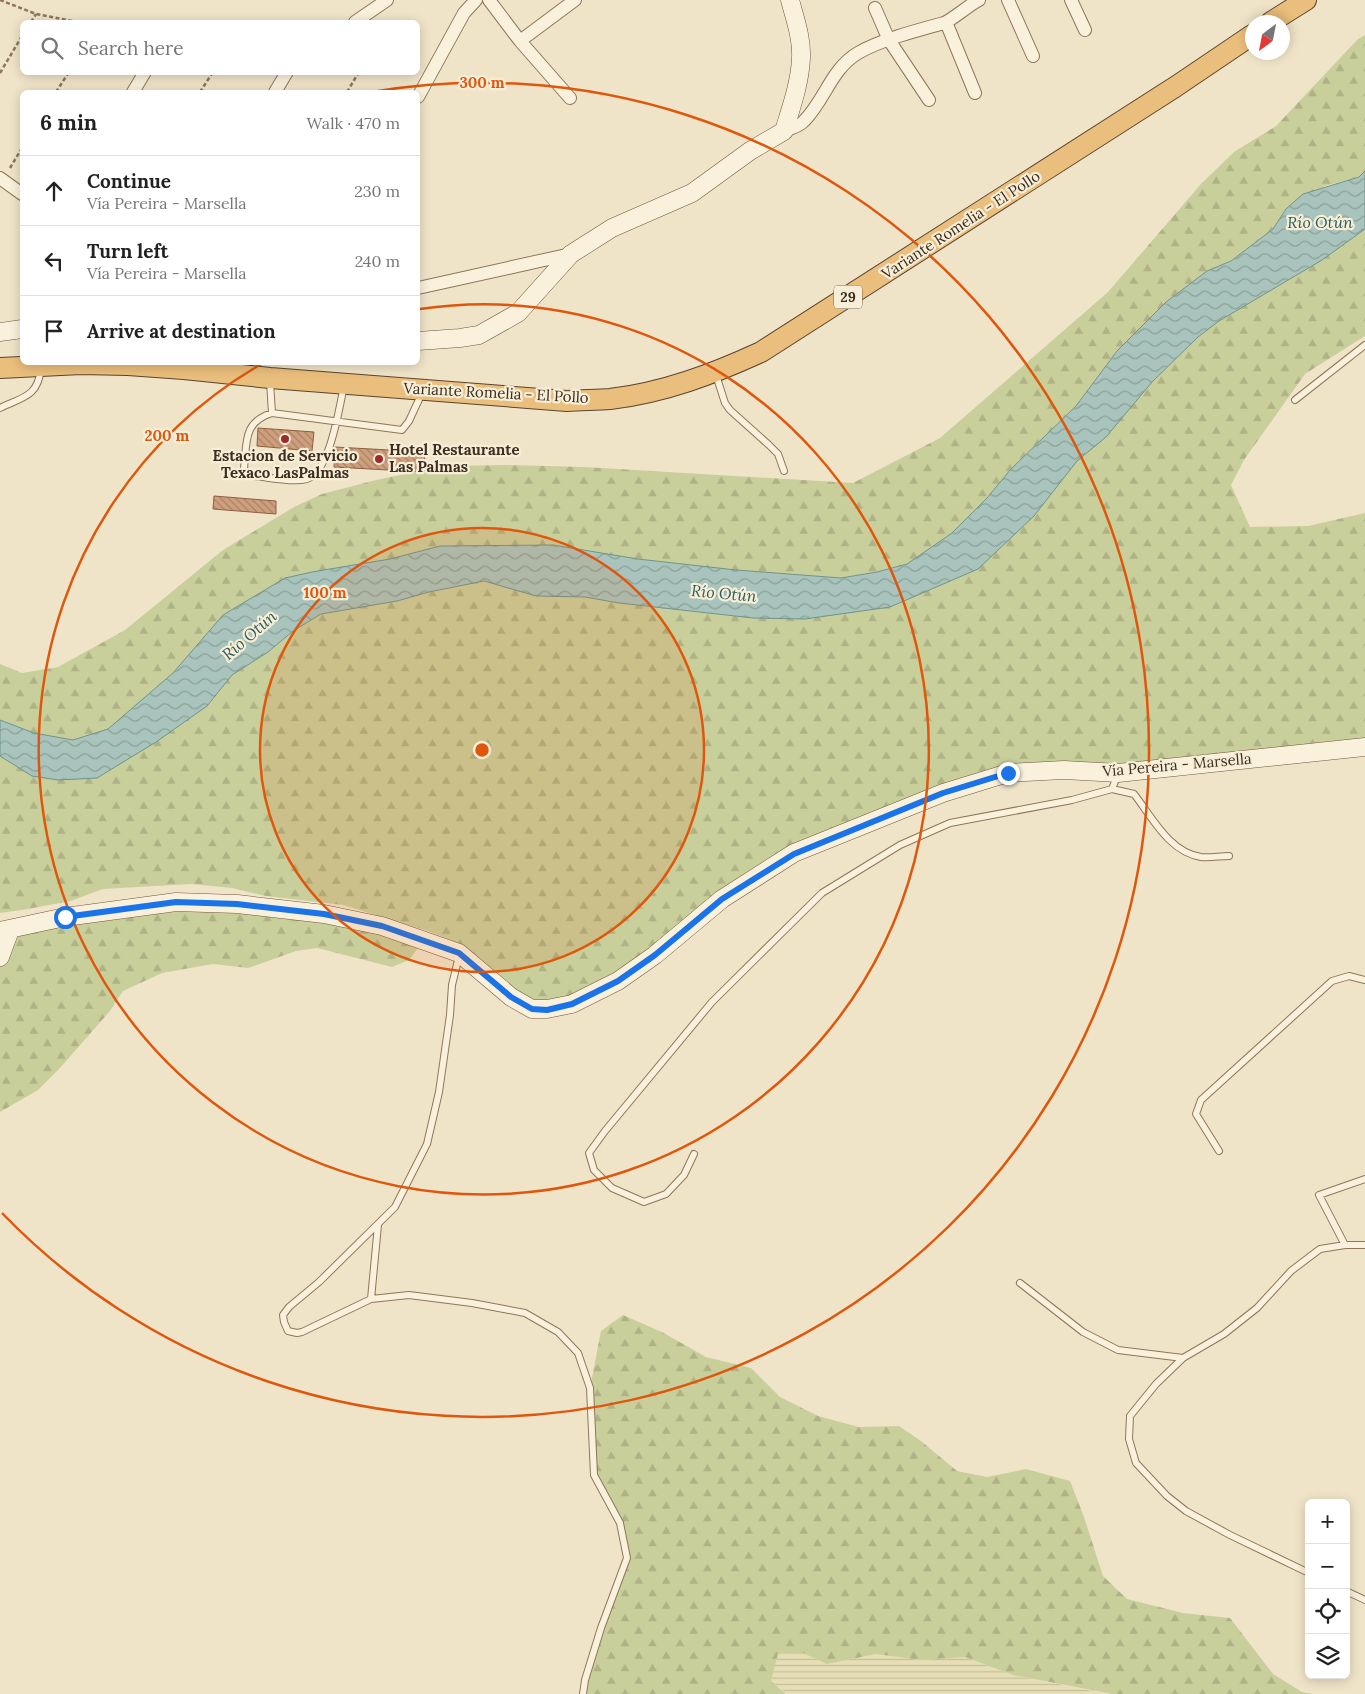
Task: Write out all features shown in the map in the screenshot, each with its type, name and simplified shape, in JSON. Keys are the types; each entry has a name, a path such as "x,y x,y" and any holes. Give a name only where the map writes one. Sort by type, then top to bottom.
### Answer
{"highway":[{"path":"1282,15 1306,0"},
{"name":"Variante Romelia - El Pollo","path":"109,365 184,368 270,378 567,400 610,399 683,384 715,373 761,352 786,337 1175,87 1245,40"},
{"name":"Variante Romelia - El Pollo","path":"0,368 41,365"}],"main road":[{"path":"420,341 479,335 494,327 518,313 571,254 612,228 692,193 750,151 784,131 799,79 801,57 799,35 790,0"},
{"path":"0,332 20,329"},
{"name":"Vía Pereira - Marsella","path":"5,931 65,917 176,902 237,904 324,914 382,926 459,953 511,997 532,1009 547,1010 572,1004 618,981 655,955 722,899 794,854 943,793 1008,773 1064,770 1118,773 1365,747"},
{"path":"0,957 5,931"}],"street":[{"path":"358,20 387,0"},
{"path":"420,94 464,13 476,0"},
{"path":"489,0 520,41 570,98"},
{"path":"520,41 575,0"},
{"path":"784,131 803,122 841,66 858,53 889,40 946,22 965,3 979,0"},
{"path":"1008,0 1032,56"},
{"path":"1071,0 1085,30"},
{"path":"875,8 889,40 929,100"},
{"path":"946,22 975,93"},
{"path":"134,90 143,75"},
{"path":"277,90 285,75"},
{"path":"1,179 20,193"},
{"path":"420,288 571,254"}],"lane":[{"path":"1295,400 1365,345"},
{"path":"0,408 32,393 40,381 41,365"},
{"path":"715,373 725,403 730,410 774,449 778,454 784,471"},
{"path":"270,378 272,413"},
{"path":"345,383 335,421 328,452 316,474 306,480 295,480 253,476 247,472 244,468 250,426 261,416 272,413 335,421 402,430 410,422 423,389"},
{"path":"1112,789 1118,773"},
{"path":"694,1154 684,1176 666,1194 644,1202 612,1188 594,1170 588,1153 604,1131 712,1002 822,893 900,844 950,823 1072,800 1112,789 1134,794 1162,833 1176,845 1201,857 1229,856"},
{"path":"459,953 452,985 450,1015 439,1092 427,1144 395,1207 378,1226 319,1282 289,1307 283,1315 284,1322 288,1331 302,1332 371,1299 409,1295 472,1303 525,1313 558,1332 578,1354 590,1388 594,1475 620,1523 627,1558 601,1628 585,1680 583,1694"},
{"path":"1219,1151 1196,1114 1201,1100 1332,981 1349,976 1365,980"},
{"path":"1345,1245 1319,1195 1365,1179"},
{"path":"371,1299 378,1226"},
{"path":"1305,1571 1230,1535 1186,1511 1167,1496 1136,1463 1129,1439 1130,1416 1156,1384 1183,1358 1224,1334 1257,1308 1291,1271 1320,1249 1345,1245 1365,1245"},
{"path":"1020,1283 1083,1332 1118,1350 1183,1358"},
{"path":"1350,1593 1365,1600"}],"path":[{"path":"0,0 36,14 67,20"},
{"path":"32,20 36,14"},
{"path":"0,73 20,39"},
{"path":"57,90 67,75"},
{"path":"201,90 211,75"},
{"path":"348,90 357,75"},
{"path":"1,179 20,151"}],"shaded area":[{"path":"803,1653 827,1664 876,1654 920,1660 965,1657 1013,1675 1107,1694 787,1694 771,1681 778,1654"}],"green space":[{"path":"1365,35 1365,171 1359,177 1325,186 1286,209 1273,229 1231,261 1207,271 1166,302 1117,351 1076,406 1011,469 987,498 952,533 907,564 877,572 841,578 736,570 638,559 553,545 440,546 390,559 223,615 173,673 108,729 73,740 34,733 0,720 0,664 22,673 58,667 125,630 223,550 294,507 322,494 376,480 444,466 585,467 853,483 940,438 1108,292 1201,184 1234,152 1276,126 1358,39"},
{"path":"1365,194 1365,336 1305,374 1244,460 1231,485 1250,527 1308,526 1365,513 1365,747 1008,773 794,853 602,989 549,1009 511,997 464,945 425,930 343,905 266,896 232,888 191,884 103,889 71,901 0,913 0,756 33,776 207,706 232,675 268,652 293,631 321,614 397,601 429,592 484,581 536,596 585,597 619,603 753,618 1000,548 1169,333"},
{"path":"141,906 324,914 421,944 409,960 392,967 317,948 296,951 248,968 213,964 162,973 123,991 110,1011 38,1090 0,1112 0,957 10,930"},
{"path":"623,1315 662,1332 706,1357 751,1368 780,1397 818,1416 859,1427 899,1426 921,1441 957,1471 987,1477 1026,1469 1070,1481 1103,1576 1127,1599 1183,1613 1230,1618 1273,1674 1302,1692 1312,1694 1112,1694 1013,1675 965,1657 920,1660 876,1654 827,1664 803,1653 778,1654 771,1681 786,1694 583,1694 584,1685 627,1558 620,1523 594,1475 590,1388 601,1331"}],"water":[{"name":"Río Otún","path":"1365,171 1365,229 1322,260 1219,321 1198,337 1152,382 1106,437 1077,461 1034,516 978,569 890,607 805,619 753,618 619,603 585,597 536,596 484,581 429,592 397,601 321,614 293,631 268,652 232,675 207,706 156,742 97,778 58,780 32,776 0,756 0,720 34,733 73,740 108,729 173,673 223,615 285,578 312,572 390,559 440,546 553,545 638,559 736,570 841,578 877,572 907,564 952,533 987,498 1011,469 1076,406 1117,351 1166,302 1207,271 1231,261 1273,229 1286,209 1303,194 1359,177"}],"building":[{"name":"Estacion de Servicio Texaco LasPalmas","path":"258,428 314,432 312,451 257,446"},
{"name":"Hotel Restaurante Las Palmas","path":"335,447 425,452 424,472 334,467"},
{"path":"214,496 276,501 276,514 213,509"}],"place":[{"name":"Estacion de Servicio Texaco LasPalmas","path":"285,439"},
{"name":"Hotel Restaurante Las Palmas","path":"379,459"}],"route":[{"path":"65,917 176,902 237,904 324,914 382,926 459,953 511,997 532,1009 547,1010 572,1004 618,981 655,955 722,899 794,854 943,793 1008,773"}]}
